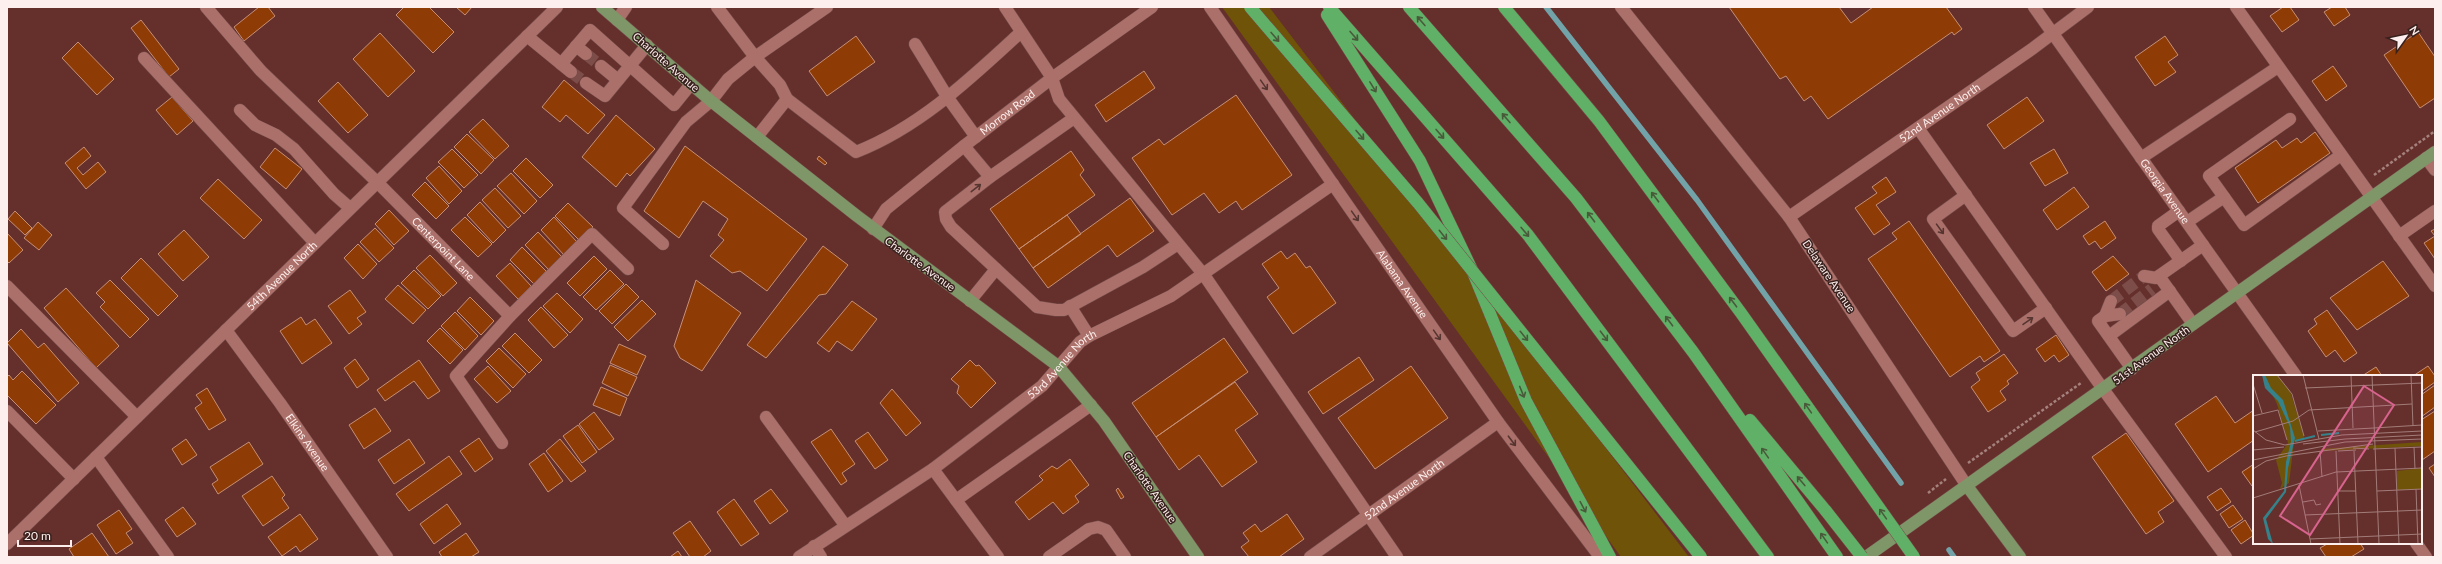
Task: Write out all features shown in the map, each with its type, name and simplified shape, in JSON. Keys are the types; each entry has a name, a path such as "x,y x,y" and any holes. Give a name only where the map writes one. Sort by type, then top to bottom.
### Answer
{"highway":[{"path":"1250,7 1418,203 1701,557"},
{"path":"1322,7 1420,161 1472,270 1526,402 1610,557"},
{"path":"1328,7 1528,235 1768,557"},
{"path":"1409,7 1576,198 1693,352 1838,557"},
{"path":"1504,7 1604,127 1741,313 1914,557"},
{"path":"1693,352 1826,511 1862,557"}],"main road":[{"name":"Charlotte Avenue","path":"602,7 711,101 873,229 1058,366 1091,404 1198,557"},
{"name":"51st Avenue North","path":"1866,557 2104,389 2193,324 2238,294 2431,155"},
{"name":"Delaware Avenue","path":"1967,486 2020,557"}],"street":[{"name":"Centerpoint Lane","path":"206,7 260,71 377,182 510,316"},
{"name":"54th Avenue North","path":"7,544 557,7"},
{"path":"617,20 626,7"},
{"path":"717,7 755,57 780,85 787,99 856,152 876,144 948,98 1021,32"},
{"path":"663,244 623,208 686,122 711,101 728,79 755,57 827,7"},
{"path":"1006,7 1052,78 1059,99 1204,275 1397,557"},
{"name":"Morrow Road","path":"873,229 886,209 964,146 1052,78 1152,7"},
{"name":"Alabama Avenue","path":"1210,7 1498,422 1600,557"},
{"name":"Delaware Avenue","path":"1621,7 1789,217 1967,486"},
{"name":"Georgia Avenue","path":"2034,7 2295,375"},
{"name":"52nd Avenue North","path":"1789,217 1918,128 2088,7"},
{"path":"2236,7 2435,286"},
{"path":"561,64 590,30 674,105"},
{"path":"527,36 570,72"},
{"path":"915,44 948,98 976,137"},
{"path":"576,46 586,54"},
{"path":"586,83 605,96 647,46"},
{"path":"144,58 315,242"},
{"path":"601,66 618,80"},
{"path":"2141,158 2278,67"},
{"path":"686,122 674,111 674,105 691,84"},
{"path":"757,137 787,99"},
{"path":"240,110 255,125 276,135 294,149 334,194 350,208"},
{"path":"1074,118 945,212 946,220 951,227 1037,307 1056,310 1070,306 1143,267 1178,244"},
{"path":"2290,119 2209,176 2244,225 2342,155"},
{"path":"1918,128 2226,557"},
{"path":"964,146 990,178"},
{"path":"2431,155 2435,170"},
{"name":"53rd Avenue North","path":"799,557 845,525 933,469 1045,383 1058,366 1089,336 1171,296 1204,275 1333,184"},
{"path":"1966,195 1933,220 1937,226 2013,331 2046,308"},
{"path":"2187,222 2224,196"},
{"path":"2179,211 2158,226 2158,229 2180,261"},
{"path":"2400,236 2435,211"},
{"path":"502,443 456,376 510,316 592,234 628,269"},
{"path":"2193,324 2170,291 2153,280 2203,245"},
{"path":"970,301 996,269"},
{"path":"7,286 137,417"},
{"path":"2108,336 2170,291"},
{"path":"2105,316 2111,301"},
{"path":"1070,306 1089,336"},
{"path":"2120,314 2105,316 2098,320 2132,369"},
{"name":"Elkins Avenue","path":"226,330 280,403 387,557"},
{"path":"956,500 1091,404"},
{"path":"7,411 74,479"},
{"path":"766,417 845,525"},
{"name":"52nd Avenue North","path":"1310,557 1498,422"},
{"path":"96,457 168,557"},
{"path":"933,469 998,557"},
{"path":"1049,557 1089,529 1098,527 1106,530 1125,557"},
{"path":"2417,544 2426,557"},
{"path":"814,546 821,557"}],"shaded area":[{"path":"1222,7 1269,7 1689,557 1621,557"}],"building":[{"path":"259,7 268,7 275,16 244,41 234,27"},
{"path":"404,7 429,7 454,32 433,53 396,15"},
{"path":"456,7 472,7 465,15"},
{"path":"1729,7 1839,7 1851,23 1873,7 1946,7 1962,29 1954,35 1952,32 1828,119 1811,96 1804,101 1786,76 1780,79"},
{"path":"2283,7 2290,7 2299,20 2282,32 2270,16"},
{"path":"2332,7 2345,7 2350,15 2334,26 2324,12"},
{"path":"141,20 179,69 169,77 131,28"},
{"path":"2418,32 2435,57 2435,98 2420,108 2384,55"},
{"path":"380,33 415,71 388,97 353,59"},
{"path":"856,36 875,62 827,96 809,71"},
{"path":"2165,36 2178,55 2168,62 2176,72 2155,86 2135,57"},
{"path":"78,42 114,79 97,95 62,58"},
{"path":"2333,66 2347,86 2326,101 2312,81"},
{"path":"1144,71 1155,88 1106,122 1095,105"},
{"path":"564,80 605,115 588,134 566,115 560,122 542,107"},
{"path":"338,82 368,115 348,133 318,101"},
{"path":"1236,95 1292,175 1242,210 1236,201 1219,213 1204,193 1172,215 1132,158 1159,139 1164,145"},
{"path":"172,97 193,121 177,135 156,110"},
{"path":"2027,97 2044,121 2004,149 1987,125"},
{"path":"616,115 655,149 630,176 627,173 616,187 582,157"},
{"path":"483,119 509,146 495,159 469,132"},
{"path":"2315,132 2330,153 2258,203 2235,168 2276,140 2282,148 2297,138 2301,143"},
{"path":"467,134 494,160 481,174 454,147"},
{"path":"685,146 807,239 767,291 740,271 732,273 710,256 724,240 718,235 728,219 703,201 679,238 644,211"},
{"path":"84,147 91,156 77,168 83,175 98,162 106,172 86,189 65,163"},
{"path":"275,148 302,169 286,189 260,167"},
{"path":"452,149 478,175 464,188 438,162"},
{"path":"2054,149 2068,173 2045,186 2030,163"},
{"path":"1071,151 1084,170 1080,175 1095,195 1019,249 990,209"},
{"path":"819,156 827,163 825,165 817,159"},
{"path":"526,158 553,185 540,198 513,171"},
{"path":"439,166 462,191 449,204 426,178"},
{"path":"511,173 537,201 524,214 497,186"},
{"path":"1886,177 1896,192 1876,205 1890,224 1874,235 1855,208 1877,193 1872,187"},
{"path":"218,179 262,220 244,239 200,198"},
{"path":"425,182 449,206 436,219 412,195"},
{"path":"2074,187 2089,207 2057,230 2043,210"},
{"path":"495,188 521,216 508,228 482,200"},
{"path":"1130,198 1154,231 1117,257 1108,245 1048,288 1033,268"},
{"path":"480,202 506,230 493,243 467,215"},
{"path":"568,203 593,227 579,240 555,216"},
{"path":"389,210 409,231 394,245 375,224"},
{"path":"15,211 32,228 25,235 8,219"},
{"path":"1067,215 1081,234 1033,268 1019,249"},
{"path":"465,217 492,244 478,257 451,230"},
{"path":"554,217 577,242 564,255 541,230"},
{"path":"1909,221 2000,351 1984,362 1980,356 1950,377 1868,259 1897,239 1892,233"},
{"path":"2105,221 2116,238 2101,249 2095,241 2089,245 2083,236"},
{"path":"38,222 52,235 39,250 24,238"},
{"path":"375,228 394,248 379,262 360,242"},
{"path":"2435,229 2435,236 2431,231"},
{"path":"184,230 209,257 183,281 158,254"},
{"path":"538,232 562,257 549,270 525,245"},
{"path":"7,233 23,250 9,263 7,261"},
{"path":"2435,236 2435,259 2424,243"},
{"path":"358,244 377,264 363,279 344,258"},
{"path":"823,246 848,265 826,294 819,295 766,358 747,345"},
{"path":"522,247 546,271 534,284 510,260"},
{"path":"1281,251 1287,259 1295,253 1306,268 1310,266 1336,303 1293,334 1267,297 1279,288 1262,264"},
{"path":"430,255 457,283 443,296 416,268"},
{"path":"594,256 607,269 580,296 567,283"},
{"path":"2113,256 2129,274 2106,291 2092,272"},
{"path":"141,258 178,296 158,316 121,278"},
{"path":"2383,261 2409,296 2357,330 2330,298"},
{"path":"510,263 531,286 518,299 496,276"},
{"path":"414,270 441,296 428,309 401,283"},
{"path":"610,270 624,284 596,310 583,297"},
{"path":"110,280 149,319 130,338 100,307 105,302 96,293"},
{"path":"696,280 741,313 702,371 680,358 674,346"},
{"path":"626,284 639,297 612,324 599,311"},
{"path":"398,285 426,310 413,324 385,299"},
{"path":"66,288 119,346 96,368 44,308"},
{"path":"350,290 366,312 357,318 362,324 349,334 328,306"},
{"path":"557,293 583,319 570,333 543,306"},
{"path":"470,297 494,321 481,335 457,311"},
{"path":"642,300 656,314 628,341 614,327"},
{"path":"852,301 877,319 852,351 837,341 829,352 817,343"},
{"path":"541,307 568,335 554,348 528,320"},
{"path":"2327,310 2357,353 2344,362 2335,350 2326,357 2308,331 2317,324 2314,319"},
{"path":"455,312 478,336 465,350 441,326"},
{"path":"301,317 306,325 315,319 332,343 302,364 280,331"},
{"path":"440,328 463,350 450,364 427,341"},
{"path":"21,329 38,348 44,343 79,383 58,402 7,343"},
{"path":"515,333 542,360 529,373 502,346"},
{"path":"2056,335 2069,355 2059,362 2054,355 2045,362 2036,349"},
{"path":"1224,338 1248,372 1156,437 1132,403"},
{"path":"619,344 646,356 637,375 610,363"},
{"path":"499,348 526,374 513,388 486,361"},
{"path":"2004,354 2018,373 2007,381 2009,384 2000,391 2006,400 1988,412 1971,387 1980,380 1976,373"},
{"path":"1359,357 1374,380 1323,414 1308,392"},
{"path":"355,359 369,379 357,388 344,368"},
{"path":"419,360 440,391 428,399 414,381 385,401 377,390"},
{"path":"970,360 976,366 979,365 996,383 971,408 957,393 959,386 951,379"},
{"path":"610,365 637,377 628,396 602,383"},
{"path":"488,366 511,391 497,403 474,379"},
{"path":"1411,366 1448,418 1375,469 1338,418"},
{"path":"2428,366 2435,376 2435,382 2422,391 2422,375 2414,375"},
{"path":"2376,367 2381,375 2364,375"},
{"path":"22,371 56,405 36,424 7,395 7,377 9,375 13,380"},
{"path":"1235,382 1258,414 1235,430 1257,462 1222,487 1199,455 1179,470 1156,437"},
{"path":"2435,385 2435,407 2422,416 2422,394"},
{"path":"601,387 627,398 620,416 593,405"},
{"path":"207,388 226,420 209,430 195,408 202,403 196,395"},
{"path":"892,389 921,423 906,436 880,403"},
{"path":"2216,396 2235,423 2253,411 2253,441 2208,472 2175,424"},
{"path":"375,408 391,431 364,449 349,425"},
{"path":"2435,411 2435,451 2422,460 2422,419"},
{"path":"594,412 614,439 599,450 579,424"},
{"path":"578,425 597,452 582,463 563,436"},
{"path":"831,429 855,464 842,473 847,481 841,485 811,442"},
{"path":"868,432 888,460 875,469 855,441"},
{"path":"2126,433 2174,501 2158,512 2164,522 2146,534 2092,457"},
{"path":"479,438 493,459 475,472 460,451"},
{"path":"186,439 197,455 182,465 172,449"},
{"path":"409,439 425,463 394,484 378,460"},
{"path":"560,439 586,471 571,482 546,451"},
{"path":"249,442 263,464 218,494 212,484 218,480 210,467"},
{"path":"544,453 563,481 548,492 529,464"},
{"path":"449,456 462,474 409,511 396,494"},
{"path":"1070,459 1089,485 1075,496 1079,502 1063,514 1053,502 1029,520 1015,502 1043,480 1039,476 1052,466 1057,469"},
{"path":"2435,464 2435,477 2429,468"},
{"path":"2253,465 2252,486 2242,472"},
{"path":"272,476 285,495 282,498 289,508 263,526 242,496"},
{"path":"1118,488 1124,497 1121,499 1116,490"},
{"path":"2221,488 2231,502 2217,511 2207,497"},
{"path":"771,489 788,511 770,524 754,501"},
{"path":"734,499 759,534 741,546 717,512"},
{"path":"447,504 461,524 434,544 420,524"},
{"path":"2233,505 2243,519 2229,528 2220,514"},
{"path":"183,507 196,524 177,537 165,520"},
{"path":"119,510 132,529 126,533 133,543 116,554 97,525"},
{"path":"300,514 318,539 300,552 296,546 282,556 268,537"},
{"path":"1287,514 1304,539 1279,557 1249,557 1241,547 1249,541 1243,533 1255,524 1261,532"},
{"path":"2245,520 2253,536 2241,544 2231,530"},
{"path":"690,521 711,551 703,557 690,557 673,533"},
{"path":"92,533 109,557 74,557 69,549"},
{"path":"466,533 479,552 471,557 442,557 439,552"},
{"path":"2327,544 2361,544 2364,549 2351,557 2326,557 2320,548"},
{"path":"678,551 682,557 670,557"}],"waterway":[{"path":"1546,7 1697,200 1901,483"},
{"path":"1949,550 1954,557"}],"tunnel":[{"path":"586,54 601,66"},
{"path":"571,72 586,83"},
{"path":"2111,301 2144,276"},
{"path":"2120,314 2152,289"}]}
